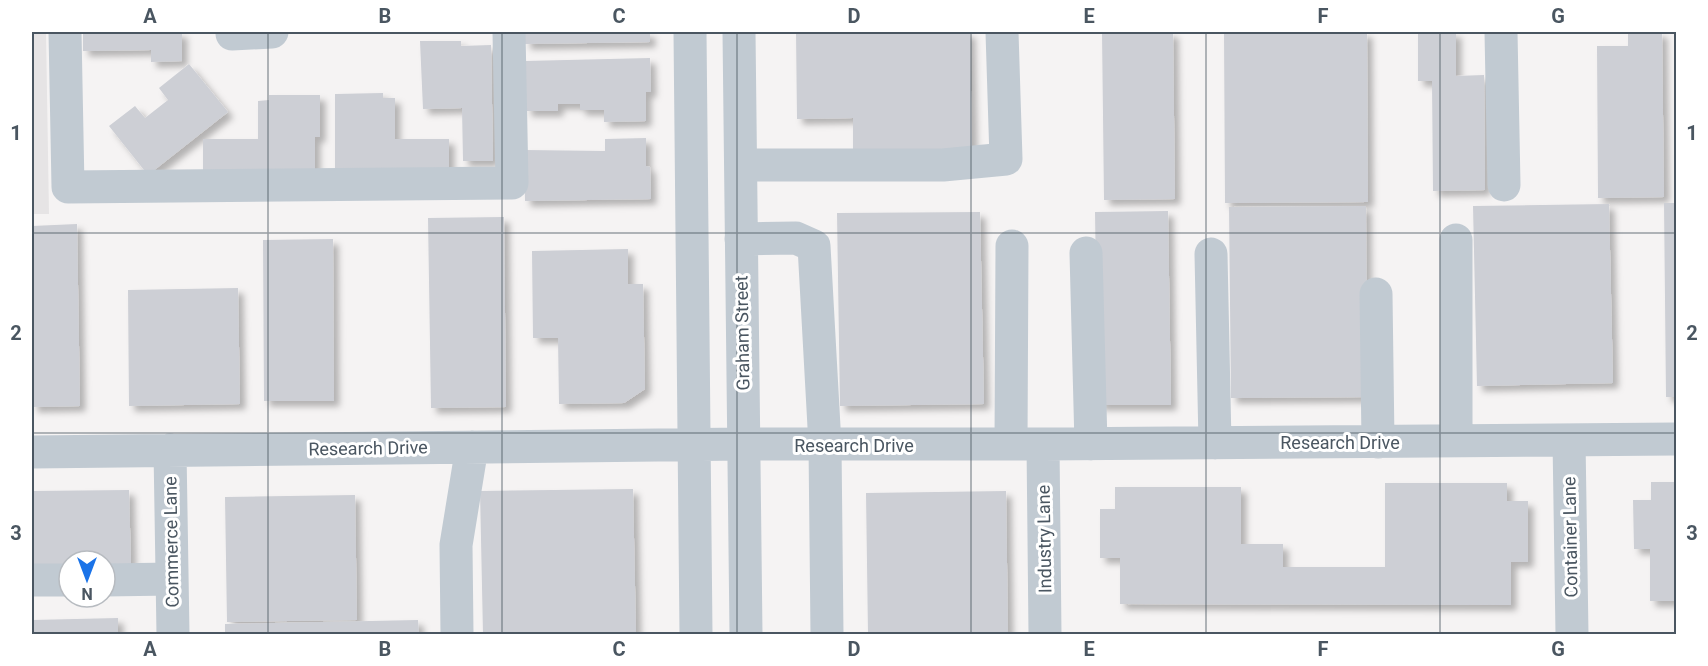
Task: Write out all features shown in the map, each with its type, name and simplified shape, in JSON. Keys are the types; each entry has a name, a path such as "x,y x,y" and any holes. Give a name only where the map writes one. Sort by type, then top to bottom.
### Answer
{"street":[{"path":"65,32 68,188 512,183 509,32"},
{"path":"232,33 272,32"},
{"path":"690,32 696,634"},
{"name":"Graham Street","path":"739,32 746,634"},
{"path":"741,165 943,165 1006,159 1002,32"},
{"path":"1501,32 1504,184"},
{"path":"741,239 796,238 814,246 825,445 827,634"},
{"path":"1456,240 1456,441"},
{"path":"1011,444 1012,246"},
{"path":"1086,253 1091,444"},
{"path":"1212,254 1215,443"},
{"path":"1376,294 1378,442"},
{"name":"Research Drive","path":"32,452 744,444 1091,444 1677,439"},
{"name":"Container Lane","path":"1569,440 1572,634"},
{"name":"Industry Lane","path":"1043,444 1045,634"},
{"path":"457,634 456,545 472,447"},
{"name":"Commerce Lane","path":"170,450 173,634"},
{"path":"117,580 172,579"},
{"path":"32,580 57,580"}],"shaded area":[{"path":"32,32 46,32 49,214 32,214"}],"building":[{"path":"83,32 182,32 182,61 151,62 151,50 83,51"},
{"path":"525,32 650,32 650,42 525,44"},
{"path":"796,32 970,32 972,149 853,150 853,118 797,119"},
{"path":"1102,32 1173,32 1175,199 1104,200"},
{"path":"1224,32 1367,32 1368,202 1225,203"},
{"path":"1418,32 1456,32 1456,76 1484,75 1485,190 1433,191 1432,81 1418,81"},
{"path":"1628,32 1662,32 1664,197 1598,198 1597,46 1628,46"},
{"path":"420,41 461,41 461,46 491,45 493,161 463,161 462,108 423,109"},
{"path":"650,58 651,92 646,92 646,121 604,122 604,110 580,110 580,104 558,104 558,111 526,111 525,61"},
{"path":"189,64 228,112 148,175 109,126 135,106 145,118 168,100 159,88"},
{"path":"383,93 383,98 395,98 395,139 449,139 449,169 335,170 335,94"},
{"path":"269,95 320,95 320,137 315,137 315,173 203,174 203,139 258,139 258,101 269,100"},
{"path":"646,138 646,166 650,167 651,199 525,201 524,150 605,151 605,139"},
{"path":"1664,203 1676,203 1676,397 1666,397"},
{"path":"1609,204 1613,383 1477,386 1473,206"},
{"path":"1366,206 1367,397 1231,398 1229,207"},
{"path":"1168,211 1171,405 1098,405 1095,212"},
{"path":"980,212 984,404 840,406 837,213"},
{"path":"504,217 506,407 431,408 428,218"},
{"path":"77,224 80,406 32,407 32,226"},
{"path":"333,239 334,401 264,401 263,240"},
{"path":"628,249 628,284 643,284 645,389 624,403 559,404 558,338 533,338 532,251"},
{"path":"238,288 240,404 129,406 128,290"},
{"path":"1651,482 1676,482 1676,601 1650,601 1650,549 1634,549 1633,500 1651,500"},
{"path":"1385,483 1507,483 1507,501 1528,501 1528,562 1511,562 1511,605 1120,604 1120,558 1100,558 1100,509 1115,509 1115,487 1241,487 1241,544 1283,544 1283,567 1385,567"},
{"path":"633,489 636,634 483,634 480,491"},
{"path":"129,490 131,565 117,566 117,549 57,549 57,566 32,567 32,491"},
{"path":"1006,491 1008,634 868,634 866,493"},
{"path":"355,495 357,620 227,622 225,497"},
{"path":"118,618 118,634 32,634 32,620"},
{"path":"418,620 419,634 225,634 225,624"}]}
